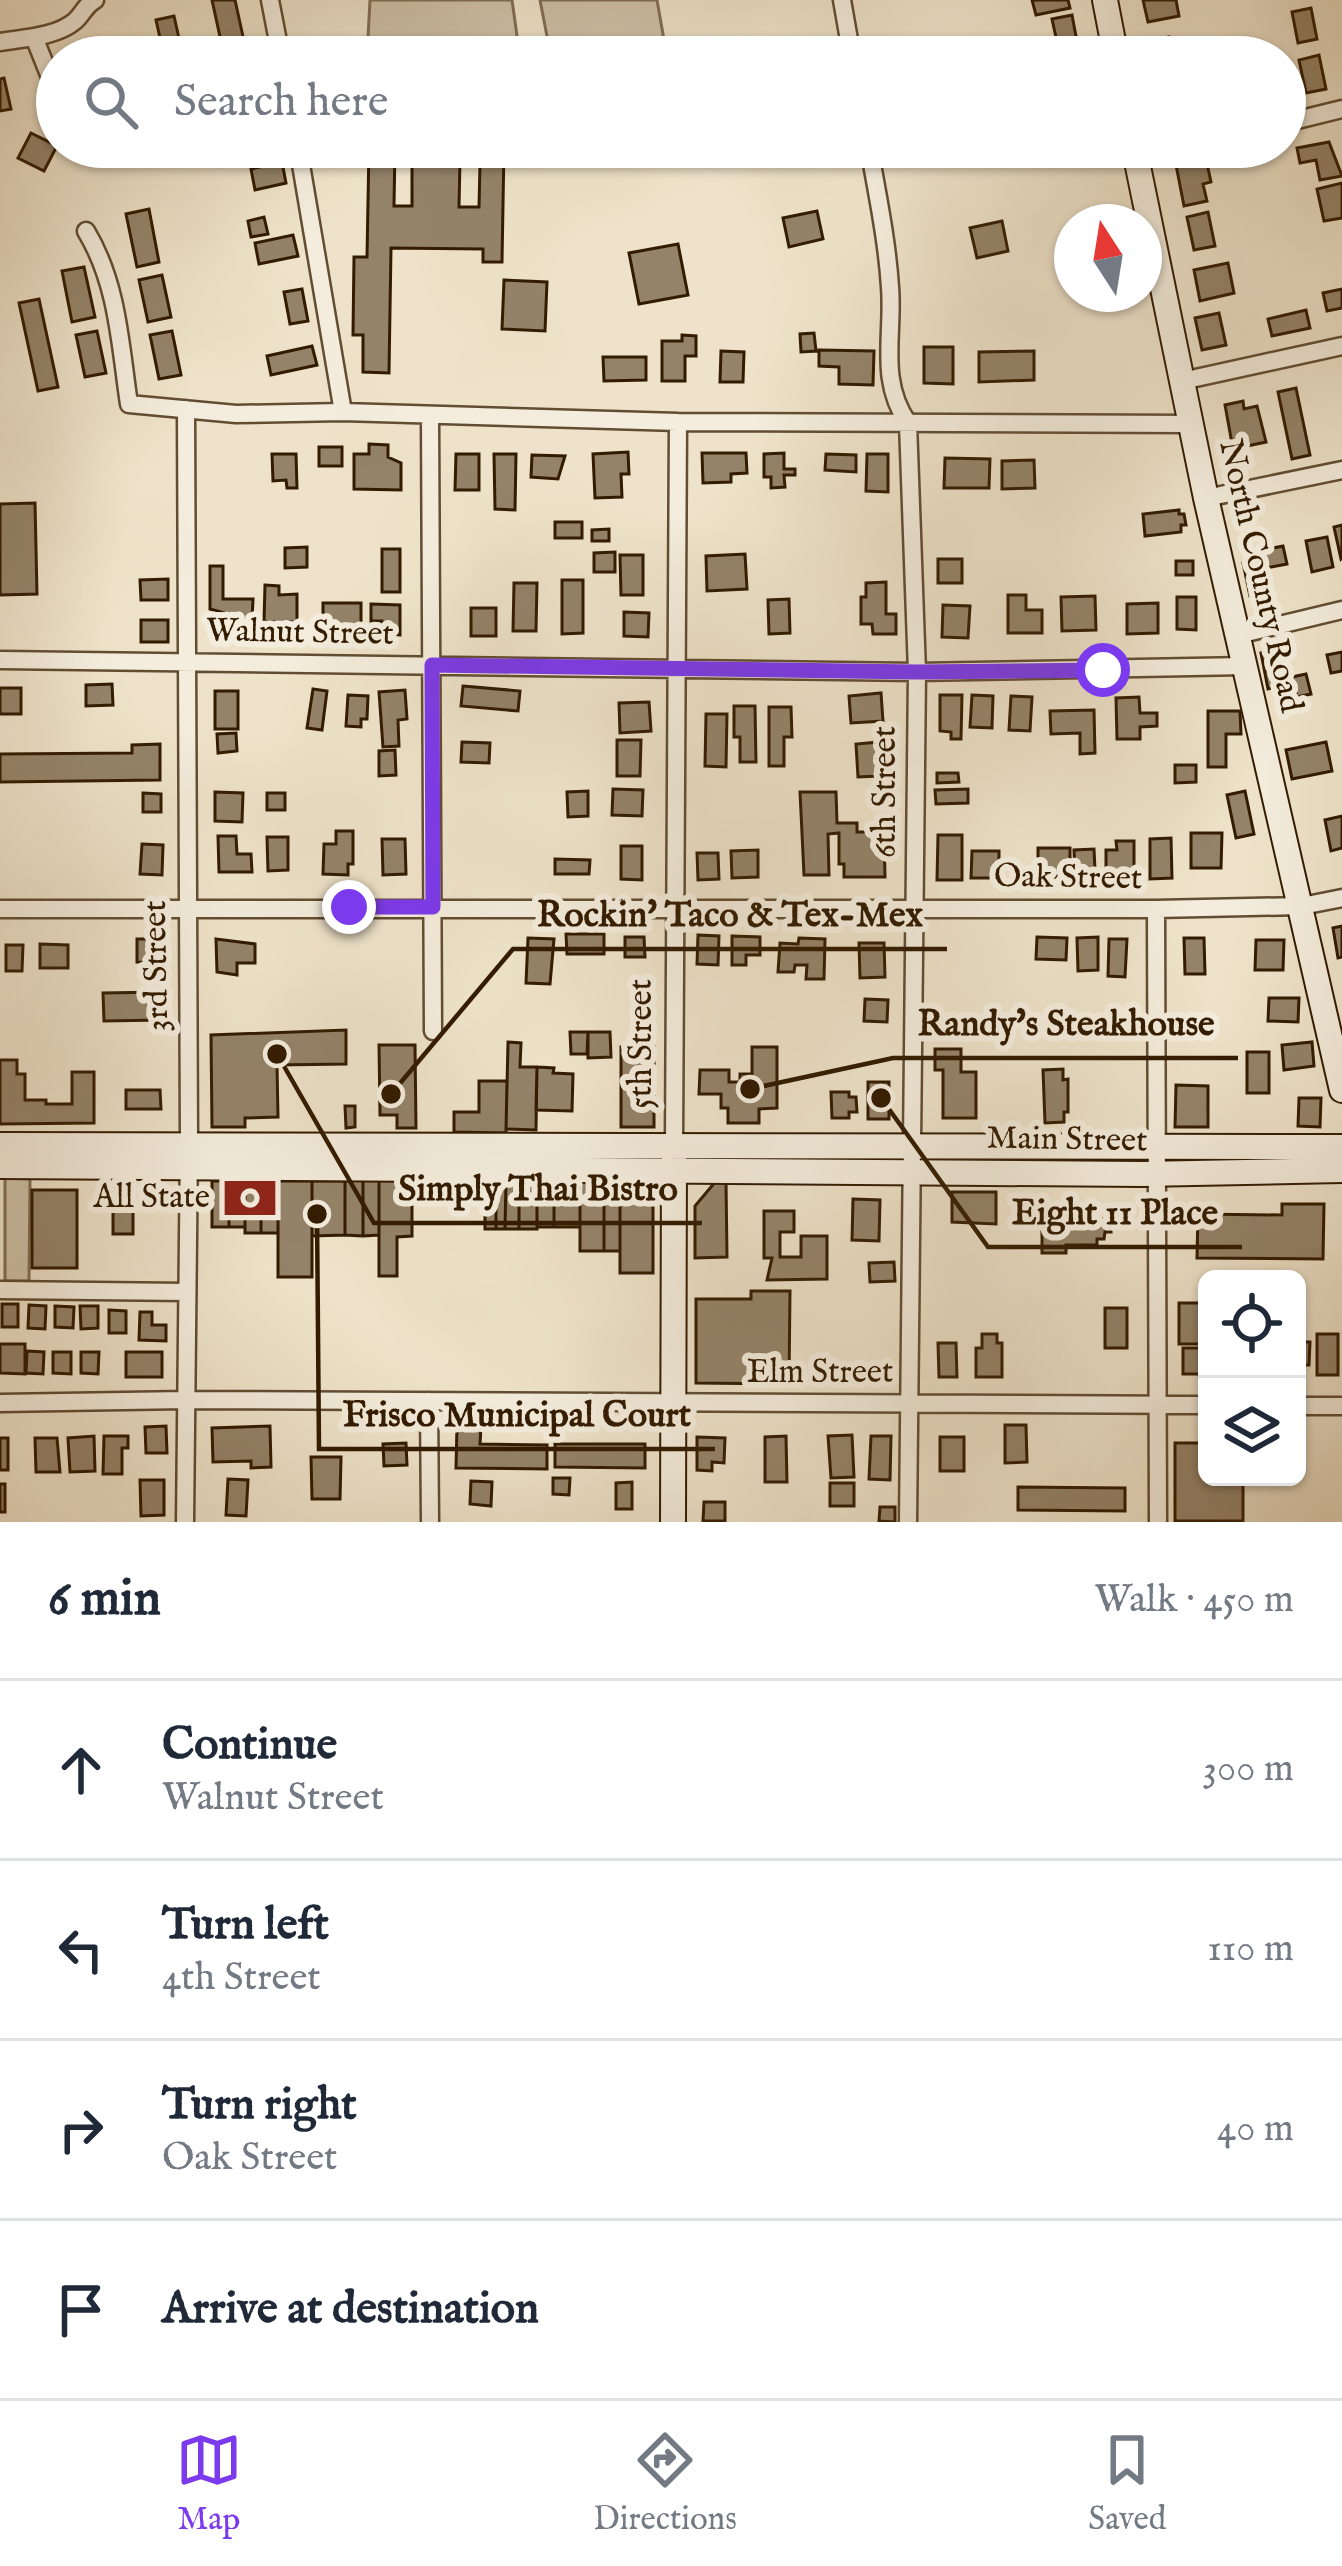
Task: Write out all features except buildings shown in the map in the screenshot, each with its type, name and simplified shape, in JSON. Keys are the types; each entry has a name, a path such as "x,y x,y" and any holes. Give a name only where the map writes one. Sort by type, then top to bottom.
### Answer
{"main road":[{"path":"1105,0 1112,36"},
{"name":"North County Road","path":"1139,168 1206,498 1342,1090"},
{"name":"Main Street","path":"0,1144 674,1172 912,1172 1158,1162 1342,1147"},
{"name":"Main Street","path":"0,1166 189,1155 913,1144 1342,1170"},
{"name":"5th Street","path":"674,1145 674,1522"}],"street":[{"path":"270,0 277,36"},
{"path":"842,0 848,36"},
{"path":"38,36 78,19 88,2"},
{"path":"0,43 34,37 36,42"},
{"path":"1306,118 1342,109"},
{"path":"302,168 343,412"},
{"name":"6th Street","path":"872,168 890,284 892,312 886,350 896,406 908,423 916,672 908,1522"},
{"path":"86,231 102,257 113,294 129,404 236,414 1191,424"},
{"path":"1182,381 1342,346"},
{"name":"3rd Street","path":"185,1522 189,1155 186,410"},
{"path":"430,415 433,1030"},
{"name":"5th Street","path":"674,1145 678,422"},
{"path":"1206,498 1342,470"},
{"path":"1238,634 1342,610"},
{"name":"Walnut Street","path":"0,660 916,672 1246,666"},
{"name":"Oak Street","path":"0,908 1156,909 1302,906 1342,898"},
{"path":"1156,909 1157,1522"},
{"path":"0,1290 187,1292"},
{"path":"429,1401 430,1522"},
{"name":"Elm Street","path":"0,1403 1198,1406"},
{"path":"1306,1406 1342,1406"}],"shaded area":[{"path":"370,0 512,0 517,36 368,36"},
{"path":"540,0 657,0 663,36 547,36"},
{"path":"5,1178 30,1179 29,1281 5,1281"}],"place":[{"name":"Simply Thai Bistro","path":"277,1054"},
{"name":"Randy's Steakhouse","path":"750,1089"},
{"name":"Rockin' Taco & Tex-Mex","path":"391,1094"},
{"name":"Eight 11 Place","path":"881,1098"},
{"name":"All State","path":"250,1198"},
{"name":"Frisco Municipal Court","path":"317,1214"}],"route":[{"path":"349,907 433,907 432,665 1103,670"}]}
